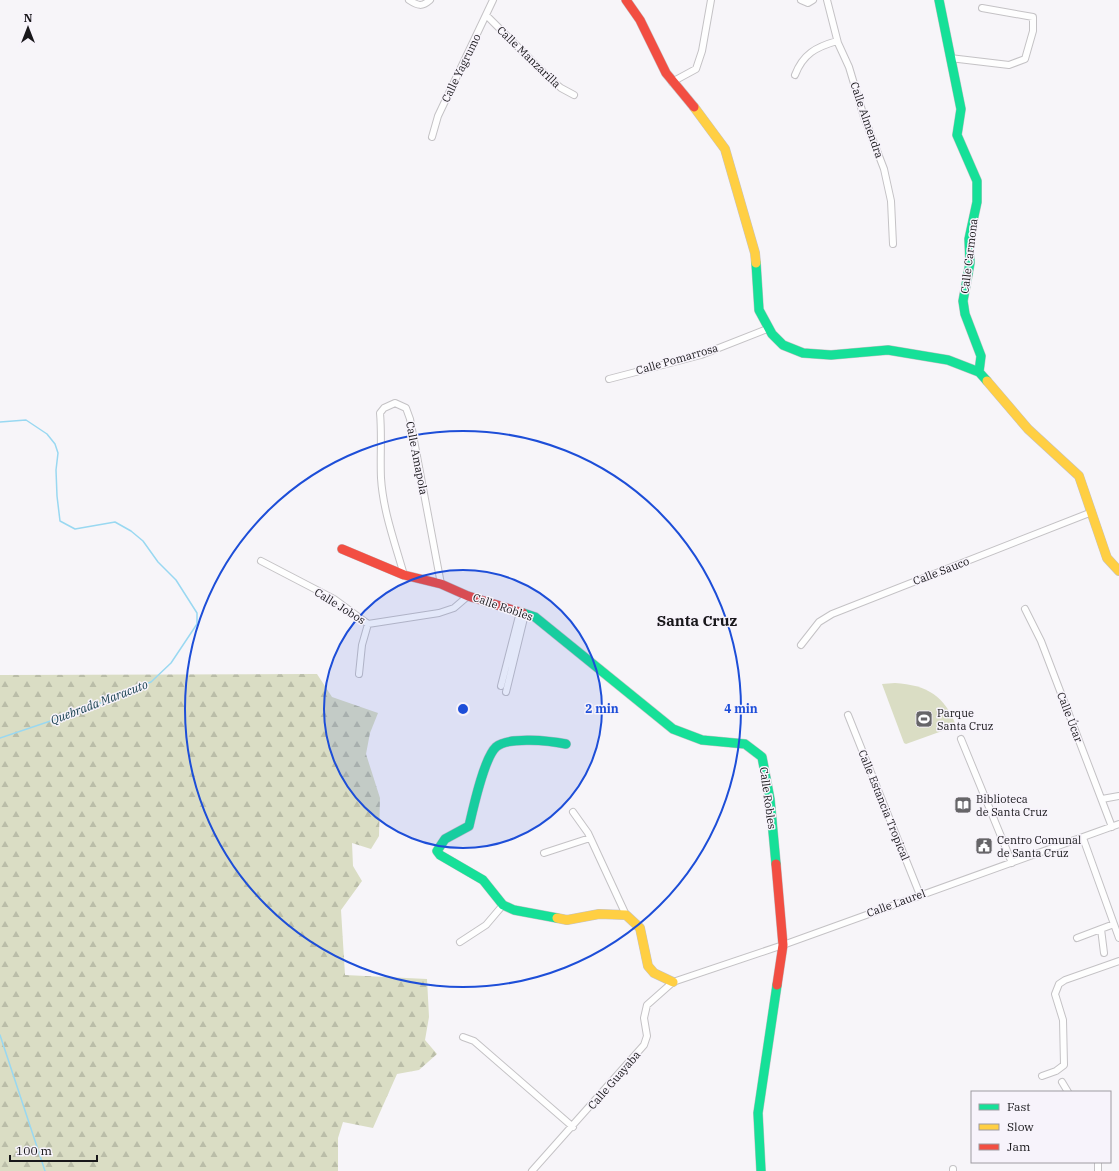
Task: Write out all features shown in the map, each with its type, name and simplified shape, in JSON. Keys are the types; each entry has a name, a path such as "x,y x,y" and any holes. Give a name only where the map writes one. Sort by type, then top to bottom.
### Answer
{"street":[{"path":"409,0 417,5 421,5 430,0"},
{"name":"Calle Yagrumo","path":"432,137 438,116 493,0"},
{"path":"626,0 640,20 666,74 709,125 721,142 728,156 755,253 759,310 767,329 783,345 803,353 831,355 888,350 948,360 980,372 1028,429 1079,476 1107,558 1119,571"},
{"path":"672,82 696,69 702,51 711,0"},
{"path":"802,0 808,3 813,0"},
{"name":"Calle Almendra","path":"827,0 837,41 849,67 864,117 884,168 892,201 893,244"},
{"name":"Calle Carmona","path":"939,0 961,109 957,135 977,180 977,202 969,239 970,263 963,301 965,314 981,356 980,372"},
{"path":"950,58 1009,65 1025,59 1033,31 1033,16 982,8"},
{"name":"Calle Manzarilla","path":"486,15 550,79 561,88 574,95"},
{"path":"795,75 799,64 807,54 821,45 837,41"},
{"name":"Calle Pomarrosa","path":"609,379 700,355 767,329"},
{"name":"Calle Amapola","path":"404,575 386,512 381,479 382,435 380,414 384,408 395,403 406,408 410,419 441,584"},
{"name":"Calle Sauco","path":"801,645 819,622 832,614 1092,512"},
{"name":"Calle Robles","path":"342,549 404,575 441,584 468,596 535,617 674,729 702,740 745,744 762,757 770,798 783,945 758,1113 761,1171"},
{"name":"Calle Jobos","path":"261,561 334,599 368,624 439,613 454,608 468,596"},
{"name":"Calle Úcar","path":"1025,609 1041,641 1112,827"},
{"path":"501,686 523,613"},
{"path":"506,692 523,613"},
{"path":"359,674 362,645 368,624"},
{"name":"Calle Estancia Tropical","path":"848,715 920,895"},
{"path":"961,739 1012,863"},
{"path":"566,744 551,741 504,742 495,747 481,780 469,826 445,839 437,851 440,855 483,880 503,905 514,910 567,920 599,914 626,915"},
{"path":"1102,799 1119,796"},
{"path":"573,812 590,838 626,915 640,928 648,966 654,973 673,982"},
{"name":"Calle Laurel","path":"673,982 783,945 1119,824"},
{"path":"544,853 590,838"},
{"path":"1083,838 1119,938"},
{"path":"460,942 486,925 503,905"},
{"path":"1077,938 1114,924"},
{"path":"1101,929 1104,953"},
{"path":"1042,1076 1056,1071 1064,1065 1062,1020 1055,994 1059,984 1065,980 1119,961"},
{"name":"Calle Guayaba","path":"532,1171 573,1127 644,1045 646,1036 644,1018 647,1005 673,982"},
{"path":"464,1037 474,1041 573,1127"},
{"path":"1062,1082 1067,1091"}],"green space":[{"path":"317,674 332,697 378,713 370,733 366,754 380,798 379,836 371,849 352,843 353,866 362,881 341,910 345,975 427,979 429,1017 425,1040 437,1054 419,1070 397,1074 373,1128 343,1122 338,1138 338,1171 0,1171 0,675"},
{"name":"Parque Santa Cruz","path":"895,683 916,686 933,694 946,707 956,726 906,744 904,743 882,684"}],"waterway":[{"name":"Quebrada Maracuto","path":"0,422 26,420 47,434 55,444 58,453 56,470 60,521 75,529 115,522 131,531 143,541 158,562 176,580 197,613 197,624 171,663 151,682 89,708 0,738"},
{"name":"Quebrada Maracuto","path":"0,1035 45,1171"}],"traffic: fast":[{"path":"939,0 961,109 957,135 977,181 977,202 969,239 970,263 963,301 965,314 981,356 979,372"},
{"path":"756,263 759,310 772,334 783,345 803,353 831,355 888,350 948,360 979,372 987,381"},
{"path":"523,613 535,617 673,729 702,740 745,744 762,757 770,799 776,864"},
{"path":"557,918 514,910 503,905 483,880 440,855 437,851 445,839 469,826 483,772 496,747 510,741 519,740 566,744"},
{"path":"761,1171 758,1113 777,985"}],"traffic: slow":[{"path":"694,107 725,149 755,253 756,263"},
{"path":"987,381 1028,429 1079,476 1107,558 1119,571"},
{"path":"557,918 567,920 599,914 626,915 640,928 648,966 654,973 673,982"}],"traffic: jam":[{"path":"626,0 640,20 666,73 694,107"},
{"path":"342,549 404,575 441,584 468,596 523,613"},
{"path":"776,864 783,945 777,985"}],"place":[{"name":"Parque Santa Cruz","path":"924,719"},
{"name":"Biblioteca de Santa Cruz","path":"963,805"},
{"name":"Centro Comunal de Santa Cruz","path":"984,846"}],"district":[{"name":"Santa Cruz","path":"697,620"}]}
